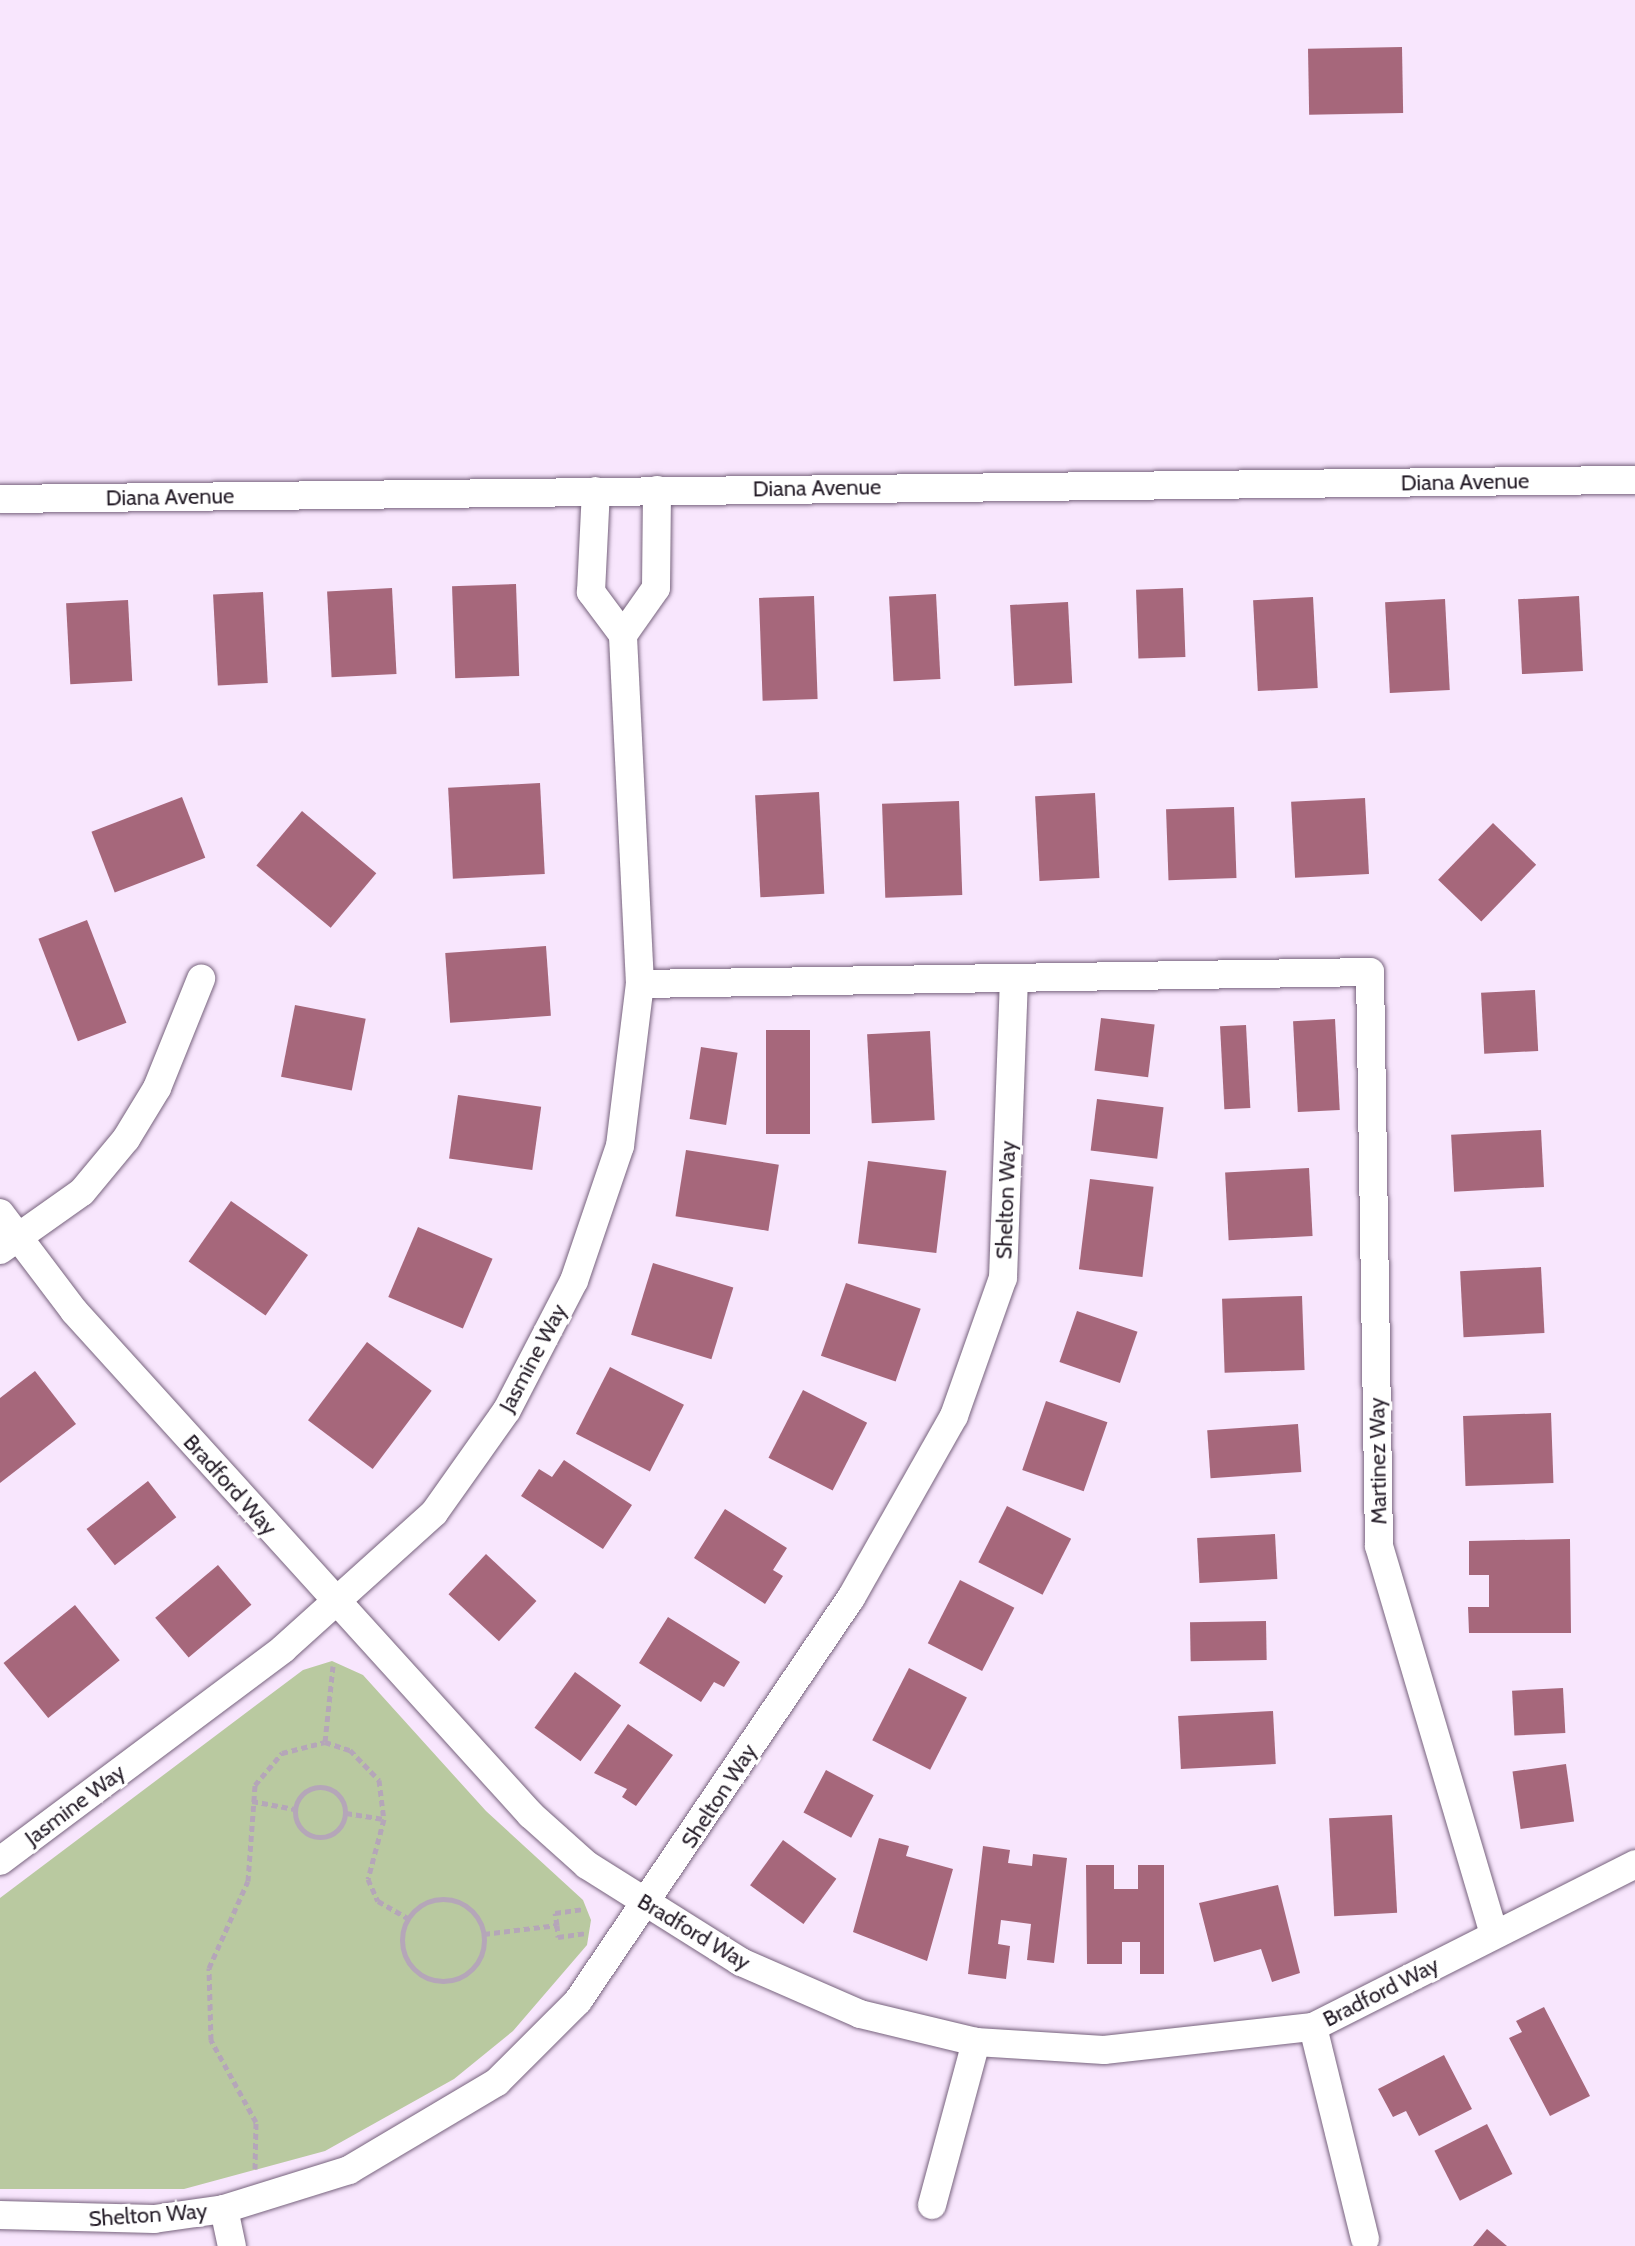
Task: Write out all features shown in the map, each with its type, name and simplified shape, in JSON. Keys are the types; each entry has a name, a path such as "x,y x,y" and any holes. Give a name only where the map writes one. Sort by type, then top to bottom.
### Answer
{"street":[{"name":"Diana Avenue","path":"0,499 1635,480"},
{"path":"596,491 591,592 623,635 656,588 657,490"},
{"name":"Jasmine Way","path":"0,1861 338,1604 434,1513 507,1410 574,1281 620,1146 640,984 623,635"},
{"name":"Martinez Way","path":"1014,980 1370,972 1379,1546 1494,1933"},
{"path":"8,1245 82,1192 126,1139 157,1088 201,979"},
{"path":"640,984 1014,980"},
{"name":"Shelton Way","path":"0,2215 154,2219 224,2209 349,2170 497,2082 578,2001 648,1905 851,1598 954,1416 1003,1278 1014,980"},
{"name":"Bradford Way","path":"0,1213 8,1245 531,1815 587,1865 741,1962 860,2014 976,2042 1104,2050 1313,2027 1635,1864"},
{"path":"1313,2027 1365,2239"},
{"path":"932,2205 976,2042"},
{"path":"224,2209 232,2246"}],"path":[{"path":"325,1742 333,1666"},
{"path":"256,2173 256,2122 218,2058 205,1991 215,1947 248,1881 252,1801 272,1760 325,1742 368,1763 379,1780 384,1819 368,1879 378,1901 409,1919"},
{"path":"322,1787 341,1799 346,1813 336,1833 314,1837 302,1830 295,1809 301,1795 322,1787"},
{"path":"252,1801 295,1809"},
{"path":"346,1813 384,1819"},
{"path":"448,1899 473,1911 484,1934 483,1950 468,1973 431,1979 404,1951 409,1919 422,1905 448,1899"},
{"path":"583,1909 555,1913 558,1937 586,1933"},
{"path":"484,1934 557,1925"}],"green space":[{"path":"332,1661 363,1675 486,1811 583,1900 591,1920 587,1945 513,2031 454,2079 325,2151 184,2189 0,2189 0,1898 303,1670"}],"building":[{"path":"1402,47 1403,113 1309,115 1308,49"},
{"path":"516,584 519,676 455,678 452,586"},
{"path":"392,588 397,674 332,677 327,591"},
{"path":"1183,588 1185,657 1138,659 1136,590"},
{"path":"263,592 268,683 218,685 213,595"},
{"path":"936,594 940,679 894,681 889,596"},
{"path":"814,596 818,699 763,701 759,598"},
{"path":"1579,596 1583,671 1522,674 1518,599"},
{"path":"1313,597 1318,688 1258,691 1253,600"},
{"path":"1445,599 1450,690 1390,693 1385,602"},
{"path":"128,600 132,681 70,684 66,603"},
{"path":"1068,602 1072,683 1014,686 1010,605"},
{"path":"540,783 545,874 453,879 448,788"},
{"path":"819,792 824,894 760,897 755,795"},
{"path":"1095,793 1099,878 1040,881 1035,796"},
{"path":"182,797 205,858 115,892 91,832"},
{"path":"1365,798 1369,874 1295,878 1291,802"},
{"path":"959,801 962,895 885,898 882,804"},
{"path":"1234,807 1236,878 1169,880 1166,809"},
{"path":"302,811 376,873 331,928 256,865"},
{"path":"1493,823 1536,865 1481,922 1438,880"},
{"path":"87,920 126,1023 78,1041 38,939"},
{"path":"546,946 551,1016 450,1023 445,953"},
{"path":"1535,990 1538,1051 1484,1054 1481,993"},
{"path":"295,1005 366,1019 352,1090 281,1077"},
{"path":"1101,1018 1155,1025 1148,1077 1095,1071"},
{"path":"1335,1019 1340,1110 1298,1112 1293,1021"},
{"path":"1246,1025 1250,1108 1224,1109 1220,1026"},
{"path":"766,1030 810,1030 810,1134 766,1134"},
{"path":"930,1031 935,1120 872,1123 867,1034"},
{"path":"701,1047 738,1053 726,1125 690,1119"},
{"path":"458,1095 541,1107 532,1170 449,1158"},
{"path":"1097,1099 1164,1107 1157,1159 1091,1151"},
{"path":"1541,1130 1544,1187 1454,1192 1451,1135"},
{"path":"686,1150 779,1165 768,1231 676,1216"},
{"path":"868,1161 946,1171 936,1253 858,1243"},
{"path":"1309,1168 1313,1236 1229,1240 1225,1172"},
{"path":"1090,1179 1154,1187 1142,1277 1079,1269"},
{"path":"231,1201 308,1255 266,1316 189,1262"},
{"path":"418,1227 493,1259 463,1329 388,1297"},
{"path":"653,1263 733,1288 711,1359 631,1335"},
{"path":"1541,1267 1544,1333 1464,1337 1460,1271"},
{"path":"846,1283 921,1309 896,1382 821,1356"},
{"path":"1302,1296 1305,1370 1225,1373 1222,1299"},
{"path":"1077,1311 1138,1332 1120,1383 1059,1362"},
{"path":"367,1342 432,1391 373,1469 308,1420"},
{"path":"610,1367 684,1405 650,1472 576,1434"},
{"path":"35,1371 76,1424 0,1483 0,1398"},
{"path":"803,1390 867,1423 833,1490 768,1458"},
{"path":"1046,1401 1107,1422 1084,1491 1022,1470"},
{"path":"1551,1413 1553,1483 1465,1486 1463,1416"},
{"path":"1298,1424 1301,1472 1211,1478 1207,1430"},
{"path":"564,1460 632,1505 603,1549 521,1496 539,1469 552,1477"},
{"path":"148,1481 176,1517 115,1565 87,1529"},
{"path":"1007,1506 1071,1539 1043,1595 978,1562"},
{"path":"725,1509 787,1548 773,1570 783,1576 765,1604 694,1558"},
{"path":"1275,1534 1277,1579 1199,1583 1197,1538"},
{"path":"1570,1539 1571,1633 1469,1633 1468,1607 1489,1607 1489,1575 1469,1575 1469,1541"},
{"path":"486,1554 536,1601 499,1641 448,1594"},
{"path":"218,1565 251,1605 189,1658 155,1618"},
{"path":"960,1580 1014,1608 982,1671 928,1643"},
{"path":"75,1605 120,1660 48,1718 4,1663"},
{"path":"668,1617 740,1662 724,1687 714,1682 701,1702 639,1663"},
{"path":"1266,1621 1267,1660 1191,1661 1190,1622"},
{"path":"909,1668 967,1698 930,1770 872,1740"},
{"path":"575,1672 621,1706 581,1761 534,1728"},
{"path":"1563,1688 1565,1733 1514,1736 1512,1691"},
{"path":"1273,1711 1276,1764 1181,1769 1178,1716"},
{"path":"628,1724 673,1755 636,1806 622,1797 627,1789 594,1773"},
{"path":"1566,1764 1574,1821 1521,1829 1513,1772"},
{"path":"826,1770 874,1795 851,1838 803,1812"},
{"path":"1392,1815 1397,1913 1334,1916 1329,1818"},
{"path":"879,1838 909,1846 906,1856 953,1869 927,1961 853,1932"},
{"path":"783,1840 836,1879 803,1924 750,1885"},
{"path":"983,1846 1010,1850 1008,1863 1032,1866 1033,1854 1067,1858 1054,1963 1027,1960 1031,1924 1001,1920 998,1944 1010,1946 1006,1979 968,1974"},
{"path":"1086,1865 1114,1865 1114,1889 1138,1889 1138,1865 1164,1865 1164,1974 1140,1974 1140,1942 1122,1942 1122,1964 1087,1964"},
{"path":"1278,1885 1300,1973 1272,1982 1261,1949 1214,1962 1199,1903"},
{"path":"1544,2007 1590,2096 1550,2116 1509,2038 1522,2032 1516,2021"},
{"path":"1444,2055 1472,2109 1419,2136 1406,2111 1393,2117 1378,2089"},
{"path":"1487,2124 1512,2174 1460,2201 1434,2151"},
{"path":"1487,2229 1507,2246 1473,2246"}]}
